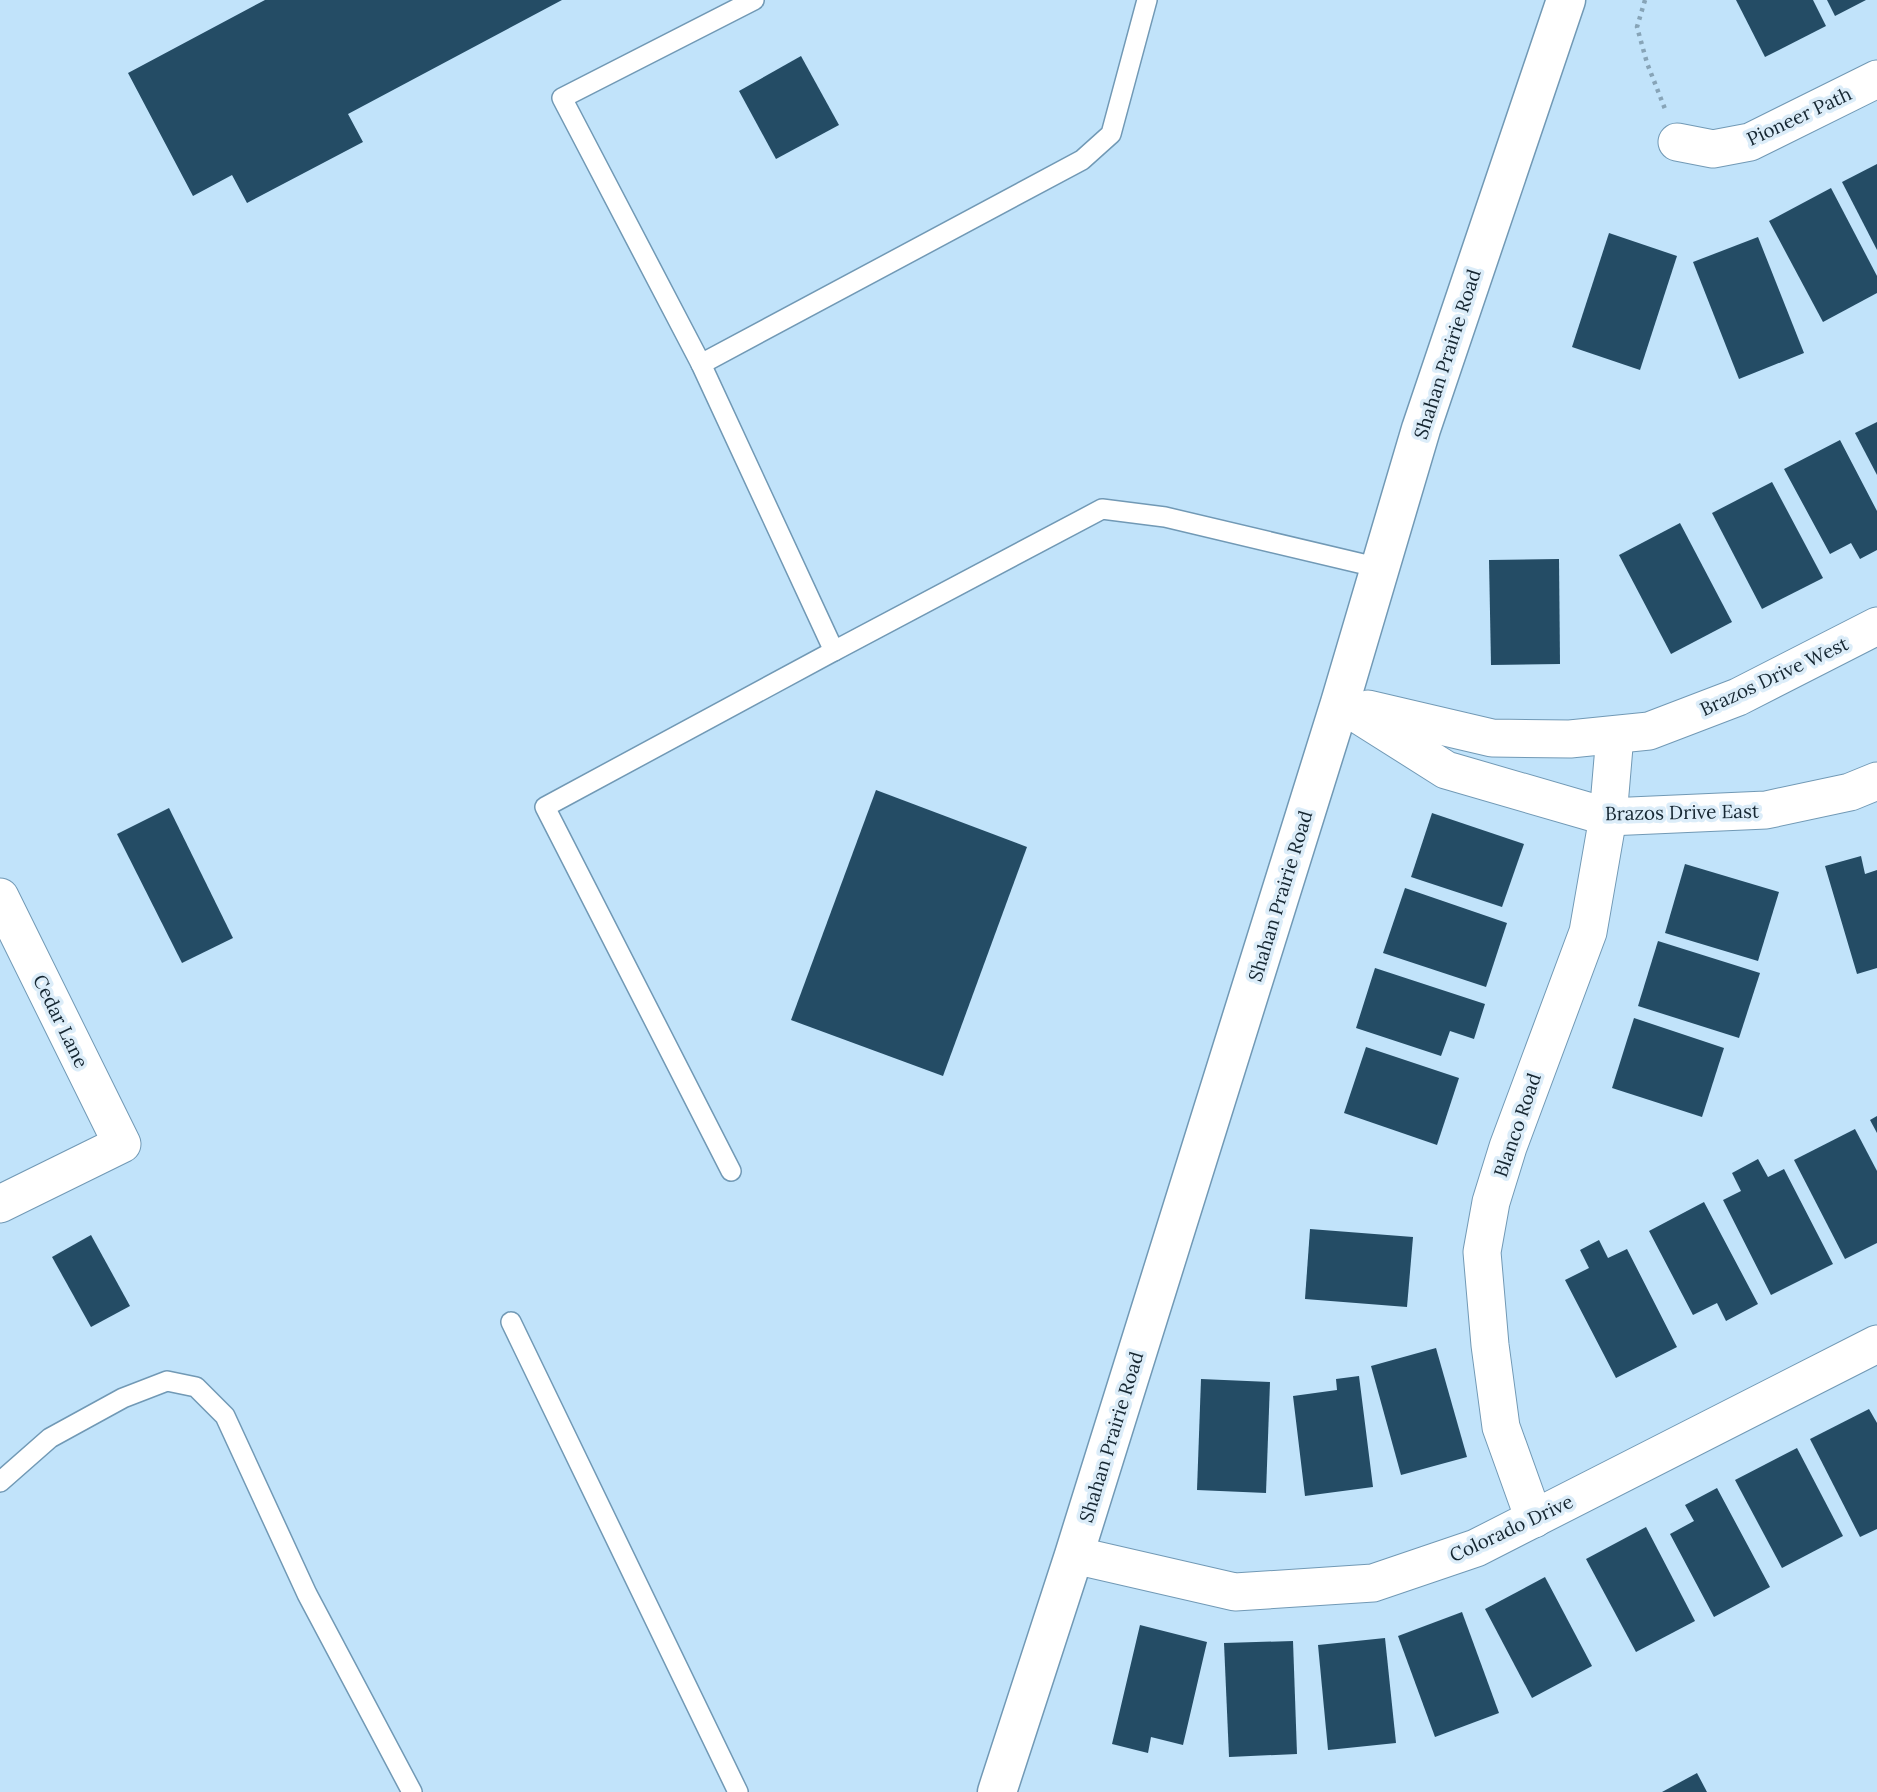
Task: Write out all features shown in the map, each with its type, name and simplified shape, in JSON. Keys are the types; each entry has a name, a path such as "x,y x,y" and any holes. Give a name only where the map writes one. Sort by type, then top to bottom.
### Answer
{"street":[{"name":"Shahan Prairie Road","path":"997,1792 1074,1555 1340,703 1420,429 1566,0"},
{"name":"Pioneer Path","path":"1677,142 1713,149 1750,142 1877,79"},
{"name":"Brazos Drive West","path":"1340,703 1492,738 1570,738 1649,731 1738,697 1877,626"},
{"name":"Brazos Drive East","path":"1340,703 1446,770 1608,817 1766,810 1850,792 1877,781"},
{"name":"Blanco Road","path":"1534,1519 1501,1427 1482,1252 1491,1202 1508,1147 1587,932 1608,817 1615,734"},
{"name":"Cedar Lane","path":"0,897 122,1144 0,1203"},
{"name":"Colorado Drive","path":"1074,1555 1235,1592 1373,1583 1476,1548 1877,1344"}],"lane":[{"path":"754,0 562,98 701,364 834,651"},
{"path":"701,364 1082,160 1111,134 1147,0"},
{"path":"731,1171 545,807 1102,509 1165,517 1380,568"},
{"path":"511,1322 738,1792"},
{"path":"0,1482 50,1438 123,1398 167,1381 196,1387 225,1416 307,1594 412,1792"}],"path":[{"path":"1645,0 1637,27 1647,63 1677,142"}],"building":[{"path":"265,0 562,0 348,114 363,142 247,203 232,175 193,196 128,73"},
{"path":"1736,0 1813,0 1826,26 1765,57"},
{"path":"1827,0 1866,0 1835,16"},
{"path":"801,56 839,125 776,159 739,91"},
{"path":"1877,164 1877,250 1842,182"},
{"path":"1831,188 1877,276 1877,293 1823,322 1769,221"},
{"path":"1609,233 1677,256 1640,370 1572,347"},
{"path":"1758,237 1804,353 1739,379 1693,262"},
{"path":"1877,422 1877,475 1855,433"},
{"path":"1840,440 1877,511 1877,550 1860,559 1851,543 1830,554 1784,469"},
{"path":"1772,482 1823,578 1762,609 1712,513"},
{"path":"1680,523 1732,622 1671,654 1619,555"},
{"path":"1559,559 1560,664 1491,665 1489,560"},
{"path":"876,790 1027,847 943,1076 791,1020"},
{"path":"169,808 233,938 182,963 117,834"},
{"path":"1432,813 1524,844 1502,907 1411,877"},
{"path":"1861,856 1865,874 1877,870 1877,968 1857,974 1825,866"},
{"path":"1685,864 1779,892 1758,961 1665,933"},
{"path":"1405,888 1507,923 1486,987 1383,953"},
{"path":"1658,941 1760,973 1739,1038 1638,1006"},
{"path":"1375,968 1485,1004 1474,1039 1450,1031 1441,1056 1356,1028"},
{"path":"1634,1018 1724,1048 1702,1117 1612,1088"},
{"path":"1366,1047 1459,1078 1437,1145 1344,1113"},
{"path":"1877,1116 1877,1133 1870,1120"},
{"path":"1855,1129 1877,1171 1877,1243 1845,1259 1794,1160"},
{"path":"1758,1159 1768,1177 1784,1169 1833,1264 1771,1295 1723,1200 1741,1191 1732,1173"},
{"path":"1704,1202 1758,1304 1726,1321 1717,1303 1693,1315 1649,1231"},
{"path":"1310,1229 1413,1237 1407,1307 1305,1299"},
{"path":"91,1235 130,1306 91,1327 52,1257"},
{"path":"1599,1240 1608,1258 1627,1249 1677,1347 1616,1378 1565,1280 1589,1268 1580,1250"},
{"path":"1436,1348 1467,1457 1401,1475 1371,1366"},
{"path":"1359,1376 1373,1487 1305,1496 1293,1396 1337,1390 1336,1379"},
{"path":"1201,1379 1270,1382 1266,1493 1197,1490"},
{"path":"1869,1409 1877,1423 1877,1529 1860,1537 1810,1439"},
{"path":"1797,1448 1843,1536 1782,1568 1735,1480"},
{"path":"1717,1488 1770,1587 1714,1617 1670,1534 1694,1521 1685,1505"},
{"path":"1646,1527 1695,1621 1636,1652 1586,1559"},
{"path":"1545,1577 1592,1666 1532,1698 1485,1609"},
{"path":"1462,1612 1499,1713 1435,1737 1398,1636"},
{"path":"1140,1625 1207,1642 1183,1745 1151,1737 1148,1753 1112,1744"},
{"path":"1385,1638 1396,1743 1328,1750 1318,1645"},
{"path":"1293,1641 1297,1754 1229,1757 1224,1643"},
{"path":"1697,1773 1707,1792 1662,1792"}]}
